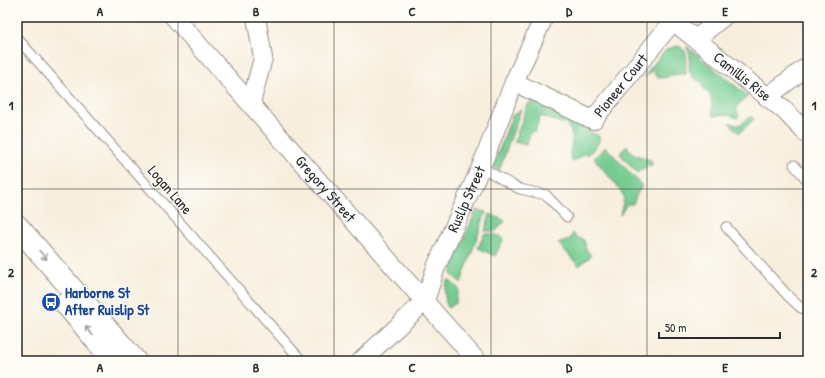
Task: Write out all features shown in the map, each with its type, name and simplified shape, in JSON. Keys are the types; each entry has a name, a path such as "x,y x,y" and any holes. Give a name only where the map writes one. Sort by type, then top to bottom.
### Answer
{"main road":[{"path":"17,226 135,361"},
{"path":"17,248 114,361"}],"street":[{"name":"Gregory Street","path":"174,17 477,361"},
{"path":"250,103 263,58 256,17"},
{"name":"Ruslip Street","path":"361,361 425,301 436,267 482,167 514,82 544,17"},
{"path":"696,39 723,17"},
{"name":"Pioneer Court","path":"514,82 593,120 672,19"},
{"name":"Camillis Rise","path":"672,19 785,111 808,135"},
{"path":"767,97 808,66"}],"lane":[{"name":"Logan Lane","path":"17,38 302,361"},
{"path":"794,165 808,181"},
{"path":"482,167 520,189 546,195 567,218"},
{"path":"726,227 789,297 801,308 808,310"}],"green space":[{"path":"678,46 686,53 686,74 670,75 668,77 659,78 654,74 655,72 653,70 645,77 651,67 666,50"},
{"path":"686,46 748,96 738,106 737,112 739,116 737,118 725,115 713,116 710,95 704,89 703,83 694,78 690,72 690,54"},
{"path":"538,102 546,104 565,117 564,124 540,116 535,132 531,131 526,145 514,142 528,104"},
{"path":"521,109 499,171 493,167 512,116"},
{"path":"750,116 754,119 739,133 729,123 730,122 736,125 741,124"},
{"path":"571,120 584,129 599,136 599,142 588,155 585,153 573,162 570,156 572,134 567,126 568,122"},
{"path":"627,145 634,153 651,160 652,165 637,173 620,154"},
{"path":"606,147 642,186 633,204 627,204 620,215 624,197 621,191 594,158"},
{"path":"476,210 486,212 461,283 451,274 454,263"},
{"path":"490,214 505,221 496,231 485,231"},
{"path":"573,233 576,237 584,240 586,249 591,256 579,266 558,243 565,242 572,236"},
{"path":"484,234 497,235 503,240 495,256 478,248"},
{"path":"449,280 459,289 456,303 448,308 445,298 445,291 447,281"}],"place":[{"name":"Harborne St After Ruislip St","path":"51,302"}]}
